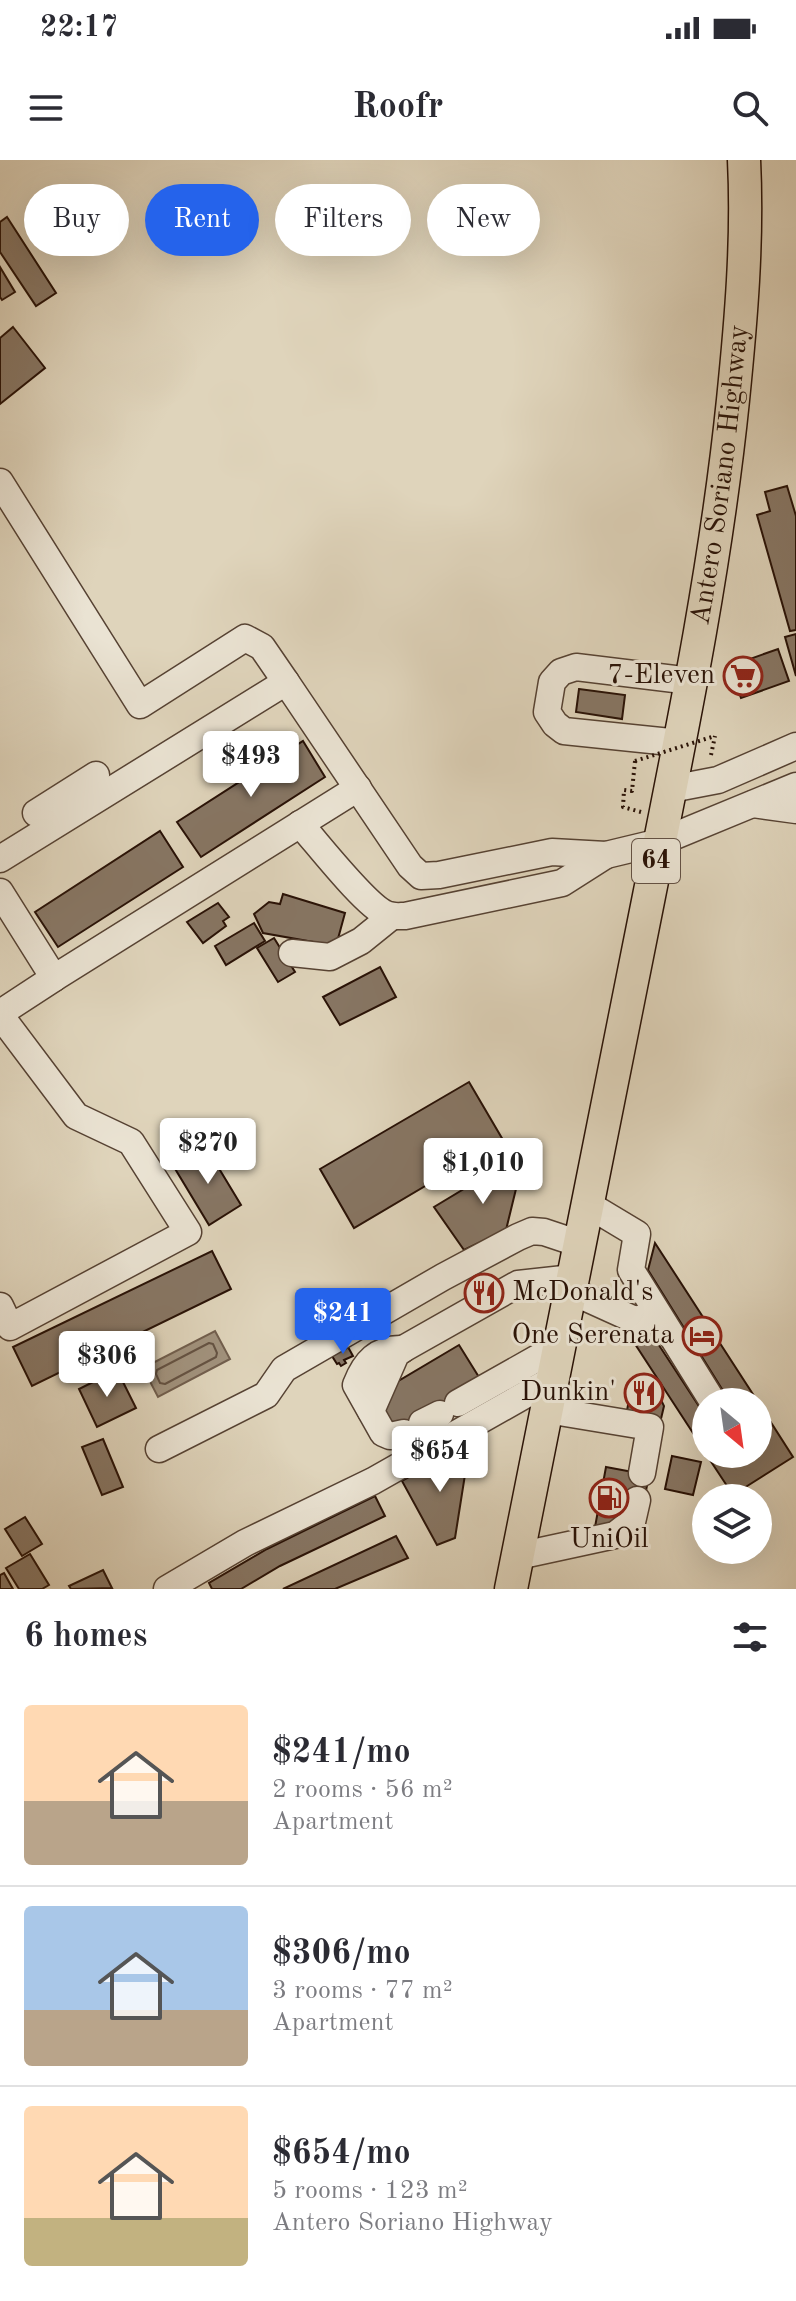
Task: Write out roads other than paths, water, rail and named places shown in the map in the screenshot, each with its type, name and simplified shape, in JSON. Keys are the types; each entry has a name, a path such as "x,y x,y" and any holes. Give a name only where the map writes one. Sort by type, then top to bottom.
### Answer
{"main road":[{"name":"Antero Soriano Highway","path":"511,1589 680,743 725,479 740,334 746,199 744,160"}],"street":[{"path":"0,482 140,705 245,638 262,647 410,866 421,876 552,852 606,855"},
{"path":"680,743 564,731 547,712 552,682 561,672 576,667 691,681"},
{"path":"0,859 286,682"},
{"path":"671,789 718,780 796,746"},
{"path":"300,824 370,903 392,916 405,916 562,883 606,855 735,810 796,774"},
{"path":"36,813 96,775"},
{"path":"662,835 796,786"},
{"path":"0,1306 10,1327 188,1232 131,1142 76,1116 1,1013 358,788"},
{"path":"753,804 796,810"},
{"path":"0,892 54,978"},
{"path":"292,953 330,957 361,941 392,916"},
{"path":"587,1204 637,1234 631,1270 704,1388"},
{"path":"159,1449 266,1395 284,1369 518,1237 532,1231 544,1232 580,1244"},
{"path":"559,1346 431,1418 390,1436 383,1433 371,1411 396,1354 518,1284 572,1284 635,1320 657,1314"},
{"path":"167,1589 245,1543 550,1394 650,1427 642,1473"},
{"path":"518,1556 615,1535 632,1522 637,1500"}],"water":[{"path":"215,1331 230,1359 158,1397 143,1368"}],"place":[{"name":"7-Eleven","path":"743,676"},
{"name":"McDonald's","path":"484,1293"},
{"name":"One Serenata","path":"702,1336"},
{"name":"Dunkin'","path":"644,1393"},
{"name":"UniOil","path":"609,1498"}]}
